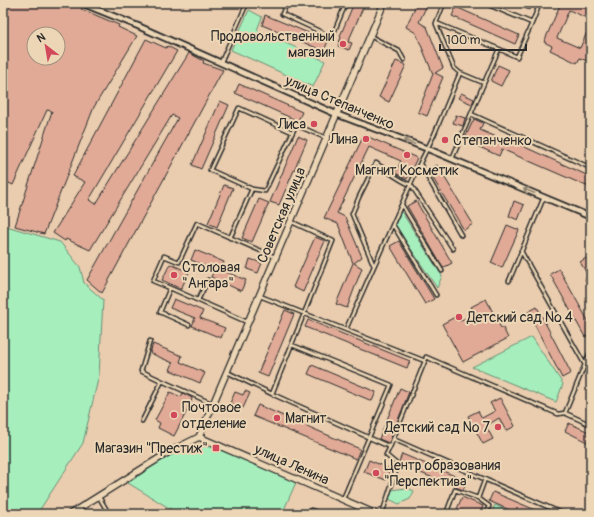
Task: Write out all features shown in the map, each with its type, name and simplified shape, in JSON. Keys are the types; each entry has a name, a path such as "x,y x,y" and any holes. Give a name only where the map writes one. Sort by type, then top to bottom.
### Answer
{"street":[{"name":"улица Степанченко","path":"81,3 138,26 336,114 428,149 591,217"},
{"name":"Советская улица","path":"199,437 384,3"},
{"path":"70,514 169,452 199,437"},
{"name":"улица Ленина","path":"199,437 376,514"}],"lane":[{"path":"220,62 247,3"},
{"path":"287,3 282,14 332,36 346,3"},
{"path":"444,3 436,23 454,68 460,73 484,83"},
{"path":"484,3 532,23"},
{"path":"436,23 517,57 540,3"},
{"path":"370,36 399,51 404,60"},
{"path":"452,159 499,49"},
{"path":"346,329 420,163 428,149 460,73"},
{"path":"292,132 239,108 210,170 252,189 265,192 296,125 326,138"},
{"path":"471,114 591,168"},
{"path":"374,266 352,214 376,163 392,173 401,181 411,185 453,249"},
{"path":"420,163 461,235"},
{"path":"230,238 252,189"},
{"path":"509,281 544,197"},
{"path":"402,204 442,271"},
{"path":"272,394 333,241 290,222"},
{"path":"248,322 153,281 164,256 179,262 197,223 276,258"},
{"path":"393,224 436,295"},
{"path":"522,251 585,366"},
{"path":"198,300 208,280"},
{"path":"170,288 160,312 189,325"},
{"path":"260,296 425,361"},
{"path":"150,341 141,371 213,404"},
{"path":"292,345 391,385 342,499"},
{"path":"565,413 591,350"},
{"path":"382,514 398,465 386,456 426,357 558,414 565,413 591,425"},
{"path":"227,372 390,447"},
{"path":"142,421 162,381"},
{"path":"393,440 564,514"},
{"path":"478,498 485,479"},
{"path":"446,514 455,490 478,498 489,506 486,514"},
{"path":"99,496 109,514"},
{"path":"309,514 311,510 322,514"}],"green space":[{"path":"249,10 262,17 257,30 325,61 313,87 231,50"},
{"path":"401,211 442,276 437,288 395,225"},
{"path":"3,225 60,242 80,267 84,283 103,300 99,375 83,443 37,514 3,514"},
{"path":"532,337 563,384 556,402 472,367"},
{"path":"198,445 236,454 297,480 282,514 179,514 128,483 179,451"},
{"path":"407,488 414,491 410,499 399,504 387,498 391,490"},
{"path":"495,505 515,514 491,514"}],"building":[{"path":"3,3 76,3 82,8 81,9 119,25 118,27 137,36 94,107 44,234 15,226 52,111 47,110 13,185 3,180 3,44 6,34 3,34"},
{"path":"354,3 365,3 348,42 352,43 349,50 338,46 340,36"},
{"path":"417,3 428,3 419,22 427,27 443,68 435,73 443,77 427,116 418,112 433,74 416,33 406,27"},
{"path":"513,3 533,3 529,10"},
{"path":"561,3 591,3 591,20 569,10 557,38 580,48 591,23 591,50 587,61 580,58 577,63 550,50 552,46 544,42"},
{"path":"456,7 519,35 515,44 452,16"},
{"path":"265,15 328,41 324,51 262,25"},
{"path":"146,39 177,51 89,200 96,204 189,53 204,61 203,63 223,70 102,293 87,280 178,118 172,115 90,250 66,239 65,241 53,233 85,182 73,176"},
{"path":"396,61 406,65 389,102 379,97"},
{"path":"498,65 509,70 501,86 491,81"},
{"path":"239,84 302,112 298,121 235,93"},
{"path":"461,93 474,99 472,104 458,98"},
{"path":"220,101 229,105 201,169 192,165"},
{"path":"456,115 465,118 463,126 453,123"},
{"path":"474,119 483,123 480,130 506,141 507,139 591,177 591,188 502,149 499,156 464,140"},
{"path":"364,135 417,158 407,179 395,173 401,161 369,147 337,213 345,217 362,257 354,263 362,268 347,308 336,304 353,263 338,224 324,218"},
{"path":"298,136 307,140 279,205 270,202"},
{"path":"437,165 473,224 464,230 428,170"},
{"path":"224,185 233,188 217,227 208,223"},
{"path":"259,199 269,203 252,242 242,238"},
{"path":"416,201 452,263 443,268 407,206"},
{"path":"514,201 524,205 518,220 509,216"},
{"path":"507,225 519,230 502,268 491,263"},
{"path":"315,237 325,241 303,292 293,287"},
{"path":"399,241 434,299 425,304 390,246"},
{"path":"195,250 224,262 221,270 246,280 241,291 211,277 214,270 191,260"},
{"path":"586,258 589,263 591,261 591,289 585,279 589,277 580,262"},
{"path":"250,259 262,263 258,273 247,269"},
{"path":"170,264 189,272 181,289 162,280"},
{"path":"559,269 591,326 591,334 585,337 550,274"},
{"path":"174,299 203,311 200,318 225,328 221,338 192,326 195,318 170,308"},
{"path":"486,299 508,338 463,362 442,324 457,316 460,321 475,313 471,307"},
{"path":"537,307 571,373 562,378 528,312"},
{"path":"285,310 294,314 268,377 258,373"},
{"path":"308,320 410,361 407,368 305,327"},
{"path":"153,344 182,356 180,362 205,373 200,383 170,370 173,363 150,353"},
{"path":"312,365 376,392 372,401 308,374"},
{"path":"400,388 409,392 389,443 379,439"},
{"path":"245,391 250,393 243,408 230,403 235,392 243,395"},
{"path":"170,392 181,397 183,393 192,398 191,403 174,436 158,428 160,423 155,420"},
{"path":"500,398 515,426 506,431 499,418 486,426 493,439 483,444 468,416 478,411 482,418 495,411 490,403"},
{"path":"258,405 360,449 356,459 253,416"},
{"path":"569,423 591,433 591,444 565,431"},
{"path":"402,454 467,481 463,490 401,465 399,462"},
{"path":"369,460 390,469 386,480 364,472"},
{"path":"493,492 545,514 519,514 489,501"},
{"path":"462,497 483,506 480,514 470,514 457,509"}],"place":[{"name":"Продовольственный магазин","path":"343,44"},
{"name":"Лиса","path":"314,124"},
{"name":"Лина","path":"366,139"},
{"name":"Степанченко","path":"445,140"},
{"name":"Магнит Косметик","path":"407,155"},
{"name":"Столовая \"Ангара\"","path":"174,275"},
{"name":"Детский сад № 4","path":"459,317"},
{"name":"Почтовое отделение","path":"174,415"},
{"name":"Магнит","path":"277,418"},
{"name":"Детский сад № 7","path":"498,427"},
{"name":"Магазин \"Престиж\"","path":"216,448"},
{"name":"Центр образования \"Перспектива\"","path":"376,473"}]}
